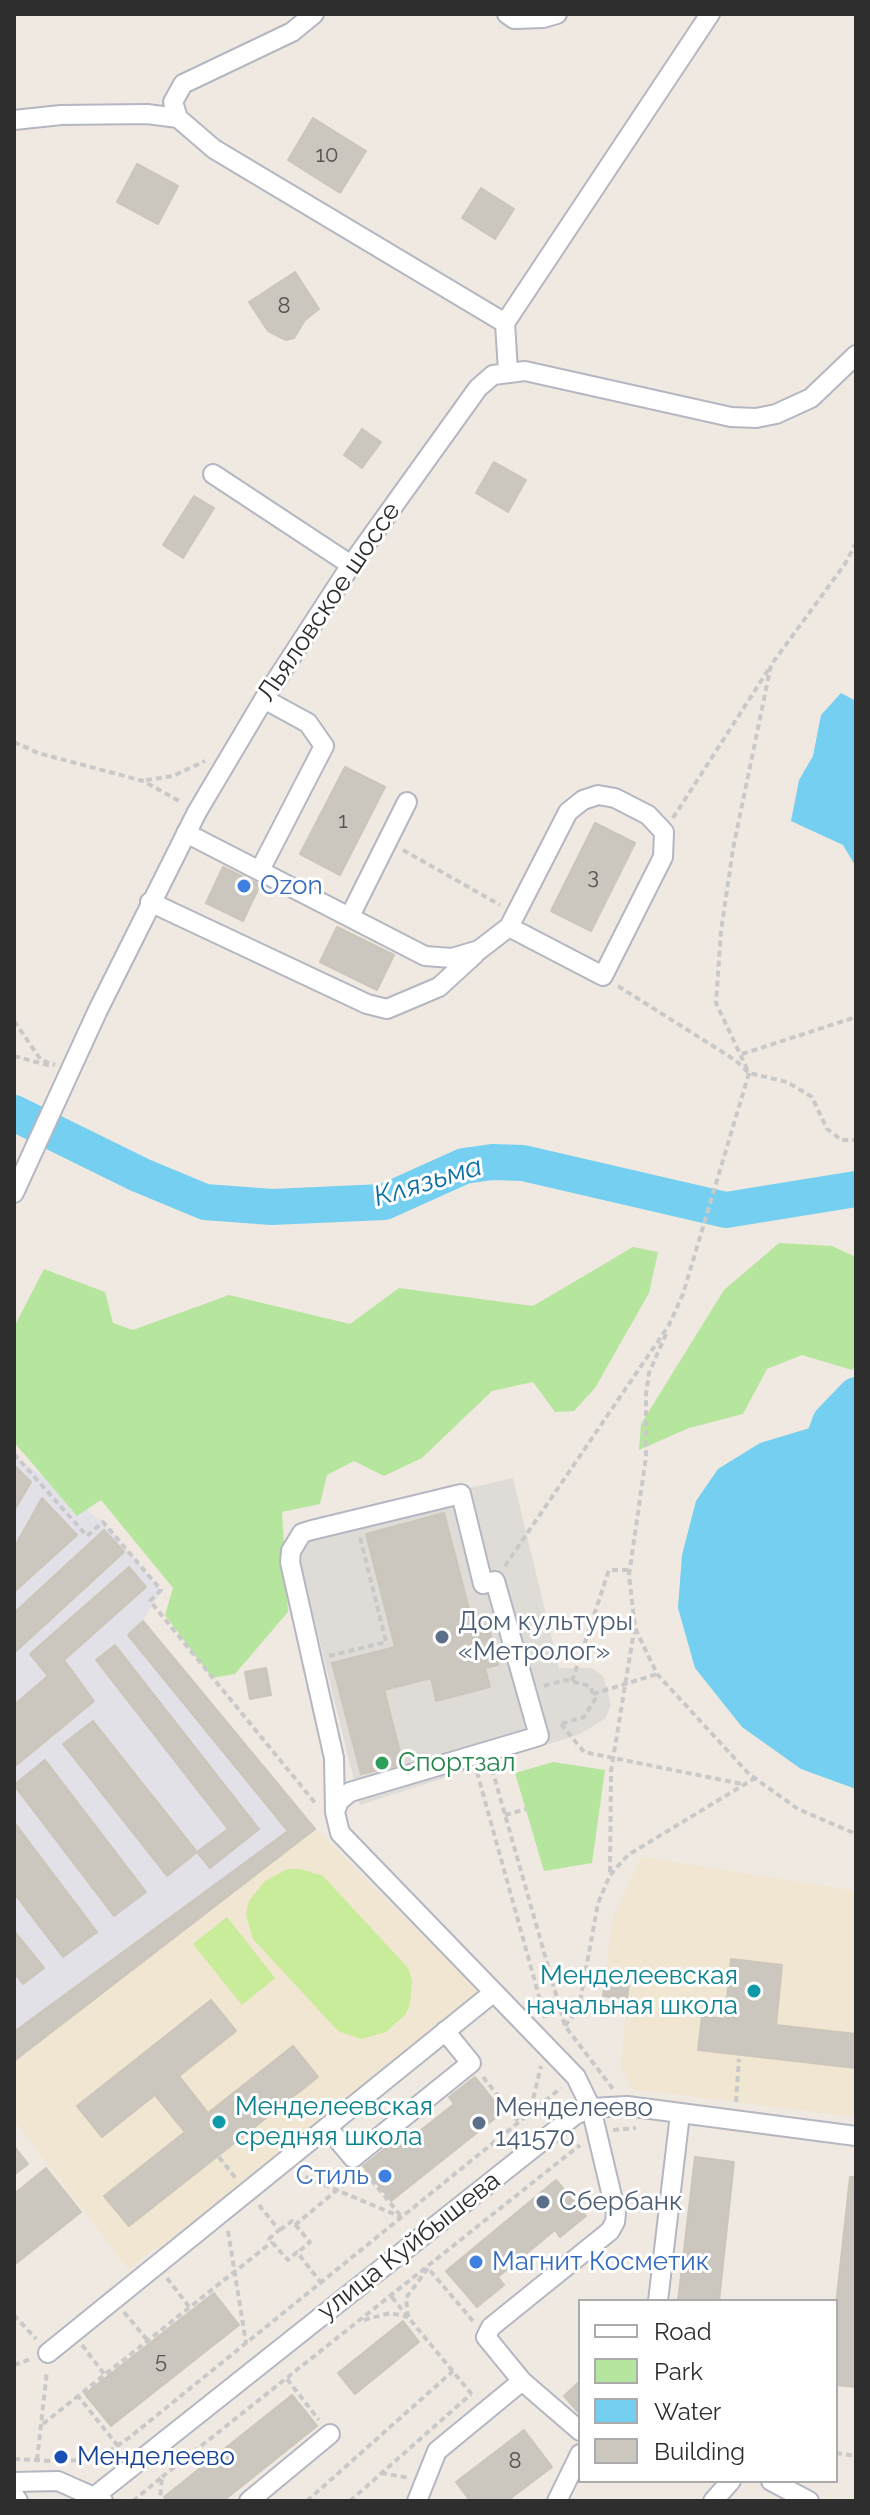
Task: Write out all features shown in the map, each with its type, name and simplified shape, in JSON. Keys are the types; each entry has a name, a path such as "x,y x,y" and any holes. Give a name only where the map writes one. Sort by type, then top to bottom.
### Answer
{"street":[{"path":"314,14 292,32 183,84 173,102 178,118 214,149 505,323"},
{"path":"507,14 514,19 557,14"},
{"path":"710,14 505,323 508,371 525,371 731,417 756,418 785,411 811,398 856,355"},
{"path":"14,120 61,115 147,114 178,118"},
{"name":"Льяловское шоссе","path":"14,1193 150,902 228,758 351,565 463,404 493,375 508,371"},
{"path":"213,474 351,565"},
{"path":"261,868 324,746 308,723 264,699"},
{"path":"150,902 367,1004 387,1009 439,987 512,921 568,812 583,800 598,795 615,798 648,815 664,832 663,857 603,976 512,921"},
{"path":"350,916 407,802"},
{"path":"186,833 261,868 425,956 452,958 479,950"},
{"path":"328,1810 350,1792 539,1736 495,1581 483,1584 461,1494 302,1533 291,1551 290,1562 334,1758 328,1810 340,1833 576,2077 591,2108 599,2133 615,2222 610,2231 491,2327 490,2342 522,2381 578,2429"},
{"path":"48,2353 494,1992"},
{"path":"327,2127 353,2158 471,2063 445,2031"},
{"name":"улица Куйбышева","path":"98,2499 563,2125 591,2108 627,2106 679,2121 735,2121 856,2136"},
{"path":"658,2299 679,2121"},
{"path":"417,2501 437,2451 522,2381"},
{"path":"249,2501 330,2434"},
{"path":"557,2501 578,2458"},
{"path":"14,2482 58,2481 98,2499"},
{"path":"713,2501 729,2483"},
{"path":"775,2483 809,2501"},
{"path":"14,2495 18,2501"}],"path":[{"path":"664,832 771,665 845,564 856,543"},
{"path":"610,1875 613,1758 635,1628 629,1570 646,1457 649,1373 683,1294 749,1073 716,1003 721,931 743,794 771,665"},
{"path":"14,742 38,753 143,781 197,812"},
{"path":"143,781 173,776 208,759 228,758"},
{"path":"387,841 512,921"},
{"path":"603,976 735,1060 749,1073 787,1082 812,1097 827,1129 842,1140 856,1140"},
{"path":"742,1054 856,1017"},
{"path":"14,1021 41,1060 69,1070"},
{"path":"14,1056 69,1070"},
{"path":"495,1581 669,1325"},
{"path":"14,1454 87,1536 103,1522 113,1533 161,1590 150,1601 328,1810"},
{"path":"312,1661 386,1642 355,1519"},
{"path":"572,1681 609,1570 629,1570"},
{"path":"635,1628 657,1674 755,1778 798,1809 856,1834"},
{"path":"593,1694 657,1674"},
{"path":"527,1692 572,1681 590,1686 593,1694 592,1706 584,1717 538,1731"},
{"path":"561,1724 584,1752 745,1784"},
{"path":"480,1754 505,1815 565,2026 614,2090"},
{"path":"480,1754 548,2027 530,2110"},
{"path":"565,2026 579,2007 598,1903 610,1875 628,1855 755,1778"},
{"path":"505,1815 526,1809"},
{"path":"735,2121 739,2059"},
{"path":"471,2063 518,2121"},
{"path":"14,2459 86,2462 98,2459 118,2446 322,2284 530,2110 576,2077"},
{"path":"133,2501 599,2133 679,2121"},
{"path":"219,2157 279,2230 272,2240"},
{"path":"279,2166 401,2217"},
{"path":"295,2225 362,2169 401,2217"},
{"path":"225,2210 246,2343"},
{"path":"43,2424 190,2308 292,2221 310,2242 289,2259"},
{"path":"272,2240 289,2259"},
{"path":"289,2259 297,2252 322,2284"},
{"path":"156,2265 190,2308"},
{"path":"408,2317 406,2298 428,2268"},
{"path":"428,2268 490,2342"},
{"path":"391,2297 486,2411"},
{"path":"114,2300 148,2341"},
{"path":"360,2321 390,2313 408,2317"},
{"path":"14,2315 48,2353 37,2460"},
{"path":"72,2333 105,2375"},
{"path":"307,2501 453,2371"},
{"path":"287,2379 330,2434"},
{"path":"350,2501 472,2394"},
{"path":"78,2396 118,2446"},
{"path":"381,2473 424,2480"},
{"path":"160,2501 162,2477"}],"shaded area":[{"path":"14,1455 103,1522 161,1590 143,1621 315,1829 14,2061"},
{"path":"513,1478 559,1668 592,1668 603,1676 611,1705 605,1719 580,1734 360,1805 292,1528","holes":["444,1514 474,1628 488,1624 498,1665 485,1668 436,1700 431,1678 384,1690 403,1763 361,1774 332,1663 395,1647 366,1534"]},
{"path":"315,1829 481,1993 166,2248 153,2249 129,2270 14,2120 14,2061"},
{"path":"642,1857 856,1891 856,2117 632,2089 621,2066 627,1999 603,1996 612,1920"}],"green space":[{"path":"779,1243 832,1246 856,1257 856,1365 852,1370 802,1355 767,1369 743,1414 689,1428 639,1450 641,1424 724,1290"},
{"path":"633,1247 658,1252 649,1293 595,1388 574,1411 555,1412 533,1382 492,1391 422,1458 384,1476 354,1461 327,1475 320,1504 282,1512 288,1612 235,1674 212,1678 165,1615 173,1588 101,1500 77,1516 14,1442 14,1327 44,1269 105,1292 113,1323 133,1330 229,1295 350,1324 399,1288 533,1306"},
{"path":"553,1762 605,1770 592,1863 544,1871 515,1773"},
{"path":"288,1869 323,1876 408,1968 412,1980 410,2003 406,2014 386,2032 361,2039 338,2031 253,1939 246,1915 249,1901 265,1881"},
{"path":"227,1917 275,1978 242,2005 193,1944"}],"water":[{"path":"841,693 856,701 856,867 843,845 791,821 799,780 813,756 821,715"},
{"path":"856,1395 856,1789 801,1769 742,1727 695,1668 678,1608 682,1555 696,1501 718,1469 760,1443 830,1422"}],"building":[{"path":"313,118 366,151 340,193 288,160"},
{"path":"137,164 178,186 158,224 117,202"},
{"path":"481,188 514,209 495,239 462,218"},
{"path":"295,272 319,309 305,320 294,338 286,340 268,331 249,302"},
{"path":"362,429 381,442 362,468 344,455"},
{"path":"494,462 526,480 508,512 476,493"},
{"path":"194,496 214,508 183,558 163,545"},
{"path":"345,767 385,787 340,875 300,854"},
{"path":"595,823 635,843 591,931 551,911"},
{"path":"223,867 260,885 243,921 206,903"},
{"path":"337,927 394,955 377,990 320,962"},
{"path":"14,1465 31,1482 14,1511"},
{"path":"42,1498 77,1535 14,1592 14,1548"},
{"name":"Дом культуры «Метролог»","path":"444,1513 474,1628 488,1624 498,1665 485,1668 490,1687 436,1701 431,1678 384,1690 403,1764 361,1774 332,1663 395,1647 366,1534"},
{"path":"104,1530 124,1552 14,1653 14,1613"},
{"path":"129,1567 146,1587 64,1660 94,1701 14,1767 14,1705 48,1676 30,1654"},
{"path":"143,1621 315,1829 14,2061 14,2032 288,1831 128,1635"},
{"path":"115,1645 259,1829 210,1868 197,1852 228,1829 96,1660"},
{"path":"266,1668 271,1695 250,1699 245,1672"},
{"path":"93,1721 197,1852 167,1876 63,1744"},
{"path":"45,1760 146,1892 114,1916 14,1785"},
{"path":"14,1822 97,1932 63,1957 14,1893"},
{"path":"14,1931 44,1968 23,1984 14,1972"},
{"name":"Менделеевская начальная школа","path":"731,1959 782,1965 776,2025 856,2034 856,2068 698,2050 702,2016 725,2019"},
{"path":"606,1970 630,1973 627,1999 603,1996"},
{"name":"Менделеевская средняя школа","path":"211,2000 236,2031 179,2076 208,2113 293,2046 318,2077 129,2226 104,2196 185,2132 155,2095 102,2137 77,2106"},
{"path":"475,2077 503,2112 391,2201 363,2166 391,2144 395,2150 454,2104 449,2097"},
{"path":"14,2146 28,2164 14,2175"},
{"path":"695,2157 734,2162 719,2299 678,2299"},
{"path":"46,2168 81,2212 14,2265 14,2194"},
{"path":"850,2177 856,2177 856,2387 838,2385 837,2299"},
{"path":"556,2180 586,2216 560,2237 555,2230 498,2277 504,2285 477,2307 446,2271"},
{"path":"214,2293 239,2325 111,2426 85,2394"},
{"path":"403,2321 419,2342 355,2394 338,2373"},
{"path":"578,2383 578,2412 564,2396"},
{"path":"292,2395 317,2426 223,2501 168,2501 164,2497"},
{"path":"524,2430 552,2467 507,2501 470,2501 456,2482"}],"waterway":[{"name":"Клязьма","path":"14,1113 140,1175 205,1202 272,1207 384,1202 464,1166 492,1162 523,1163 726,1210 856,1189"},
{"name":"Клязьма","path":"816,1461 830,1422 856,1395"}],"place":[{"name":"Ozon","path":"244,886"},
{"name":"Дом культуры «Метролог»","path":"442,1637"},
{"name":"Спортзал","path":"382,1763"},
{"name":"Менделеевская начальная школа","path":"754,1991"},
{"name":"Менделеевская средняя школа","path":"219,2122"},
{"name":"Менделеево 141570","path":"479,2123"},
{"name":"Стиль","path":"385,2176"},
{"name":"Сбербанк","path":"543,2202"},
{"name":"Магнит Косметик","path":"476,2262"},
{"name":"Менделеево","path":"61,2457"}]}
